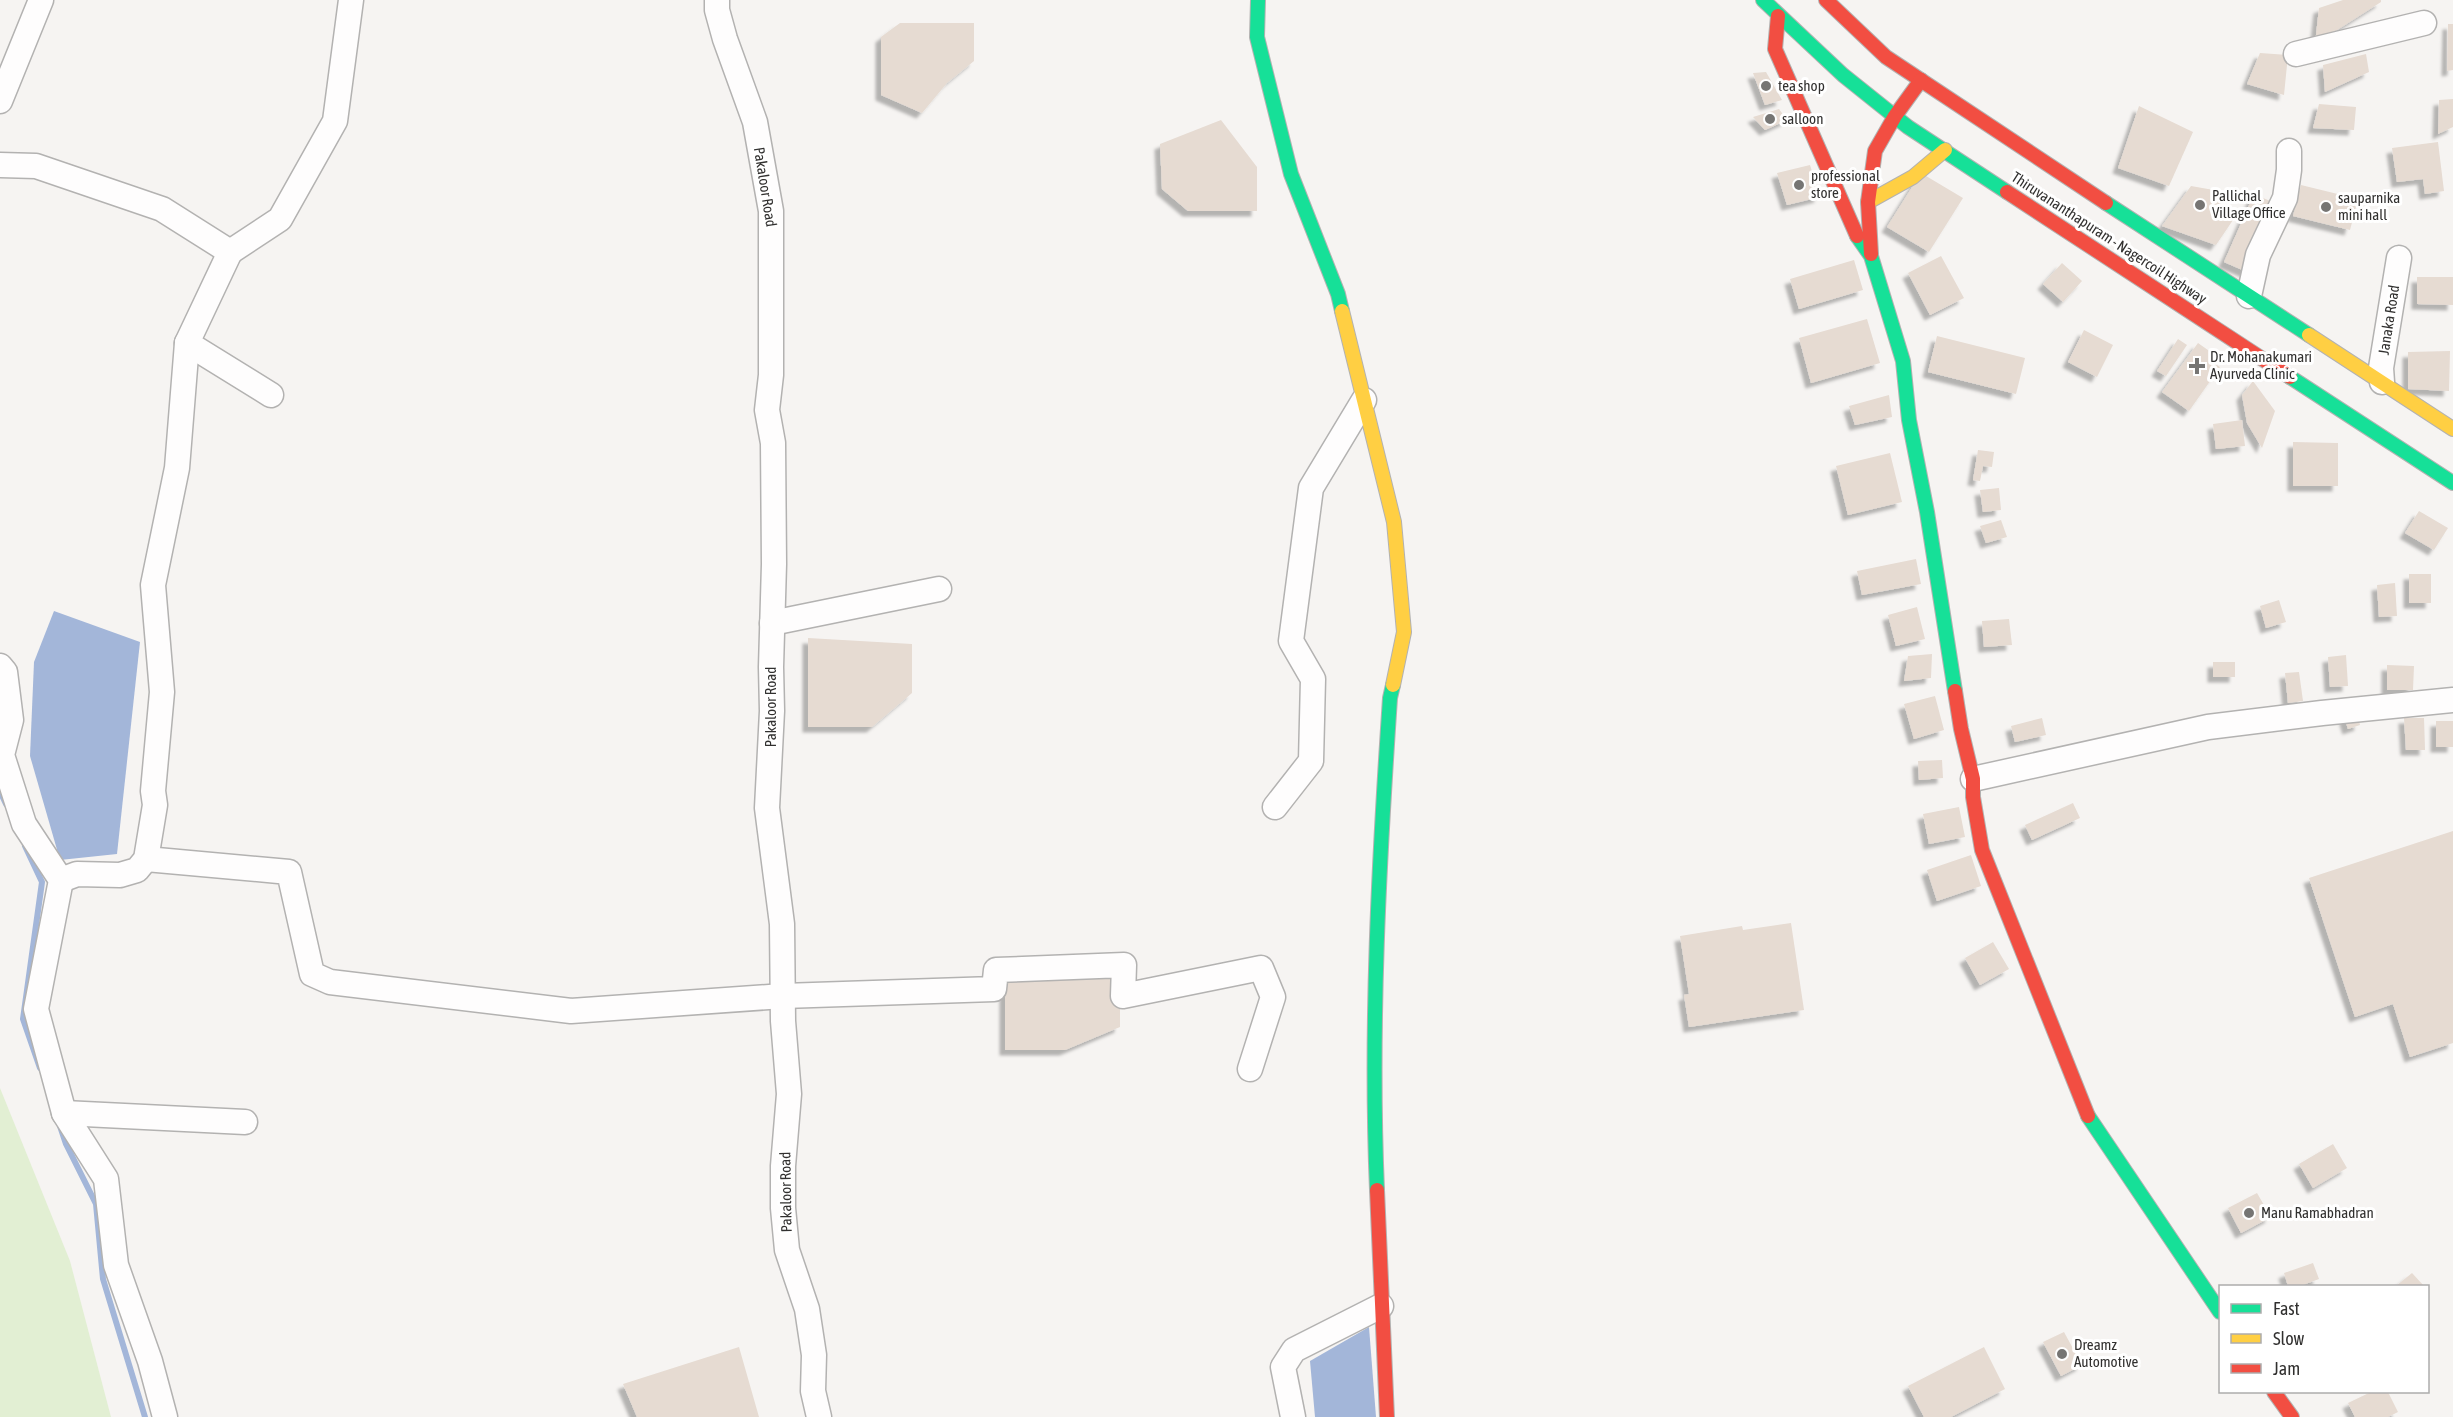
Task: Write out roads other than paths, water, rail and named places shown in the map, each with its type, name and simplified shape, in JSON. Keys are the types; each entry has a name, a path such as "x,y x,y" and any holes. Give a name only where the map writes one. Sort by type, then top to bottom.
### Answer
{"main road":[{"path":"1258,0 1257,37 1290,174 1338,294 1394,522 1404,632 1390,698 1378,872 1374,1110 1387,1417"},
{"name":"Thiruvananthapuram - Nagercoil Highway","path":"1763,0 1851,82 1895,116 2453,483"},
{"name":"Thiruvananthapuram - Nagercoil Highway","path":"1826,0 1886,57 2453,429"},
{"path":"1778,16 1775,49 1854,233 1871,255"},
{"path":"1921,80 1895,116 1875,151 1868,202 1871,255 1903,361 1910,420 1961,729 1973,779 1973,797 1982,850 2086,1113 2219,1311"},
{"path":"1868,202 1912,177 1945,150"},
{"path":"2275,1393 2292,1417"}],"street":[{"path":"0,101 40,0"},
{"path":"61,880 77,874 120,875 137,870 146,859 155,805 153,791 162,692 153,585 177,468 187,343 230,252 280,219 335,120 351,0"},
{"name":"Pakaloor Road","path":"717,0 717,10 725,39 755,122 771,211 771,375 767,410 773,443 772,732 767,808 782,924 783,996 789,1094 783,1166 783,1208 787,1250 807,1309 814,1355 813,1391 819,1417"},
{"path":"2296,54 2424,23"},
{"path":"2249,297 2258,255 2285,198 2289,151"},
{"path":"0,165 36,166 162,209 230,252"},
{"name":"Janaka Road","path":"2382,382 2381,368 2399,258"},
{"path":"187,343 271,395"},
{"path":"1275,807 1311,761 1314,679 1291,640 1311,488 1364,400"},
{"path":"772,623 939,589"},
{"path":"0,666 5,672 11,720 2,755 24,824 61,880 36,1009 64,1113 106,1179 116,1265 150,1361 165,1417"},
{"path":"1973,779 2208,727 2322,712 2453,700"},
{"path":"146,859 289,872 312,974 330,981 571,1011 783,996 994,989 996,970 1124,965 1123,996 1261,968 1273,997 1250,1069"},
{"path":"64,1113 245,1122"},
{"path":"1293,1417 1283,1367 1294,1350 1381,1306"}],"water":[{"path":"54,611 140,642 117,854 60,860 30,756 34,662"},
{"path":"1369,1327 1376,1417 1315,1417 1310,1361"}],"waterway":[{"path":"0,791 6,804"},
{"path":"25,846 42,882 23,1019 40,1068"},
{"path":"60,1126 66,1144 96,1204 103,1279 145,1417"}],"place":[{"name":"tea shop","path":"1766,86"},
{"name":"salloon","path":"1770,119"},
{"name":"professional store","path":"1799,185"},
{"name":"Pallichal Village Office","path":"2200,205"},
{"name":"sauparnika mini hall","path":"2326,207"},
{"name":"Dr. Mohanakumari Ayurveda Clinic","path":"2197,366"},
{"name":"Manu Ramabhadran","path":"2249,1213"},
{"name":"Dreamz Automotive","path":"2062,1354"}]}
